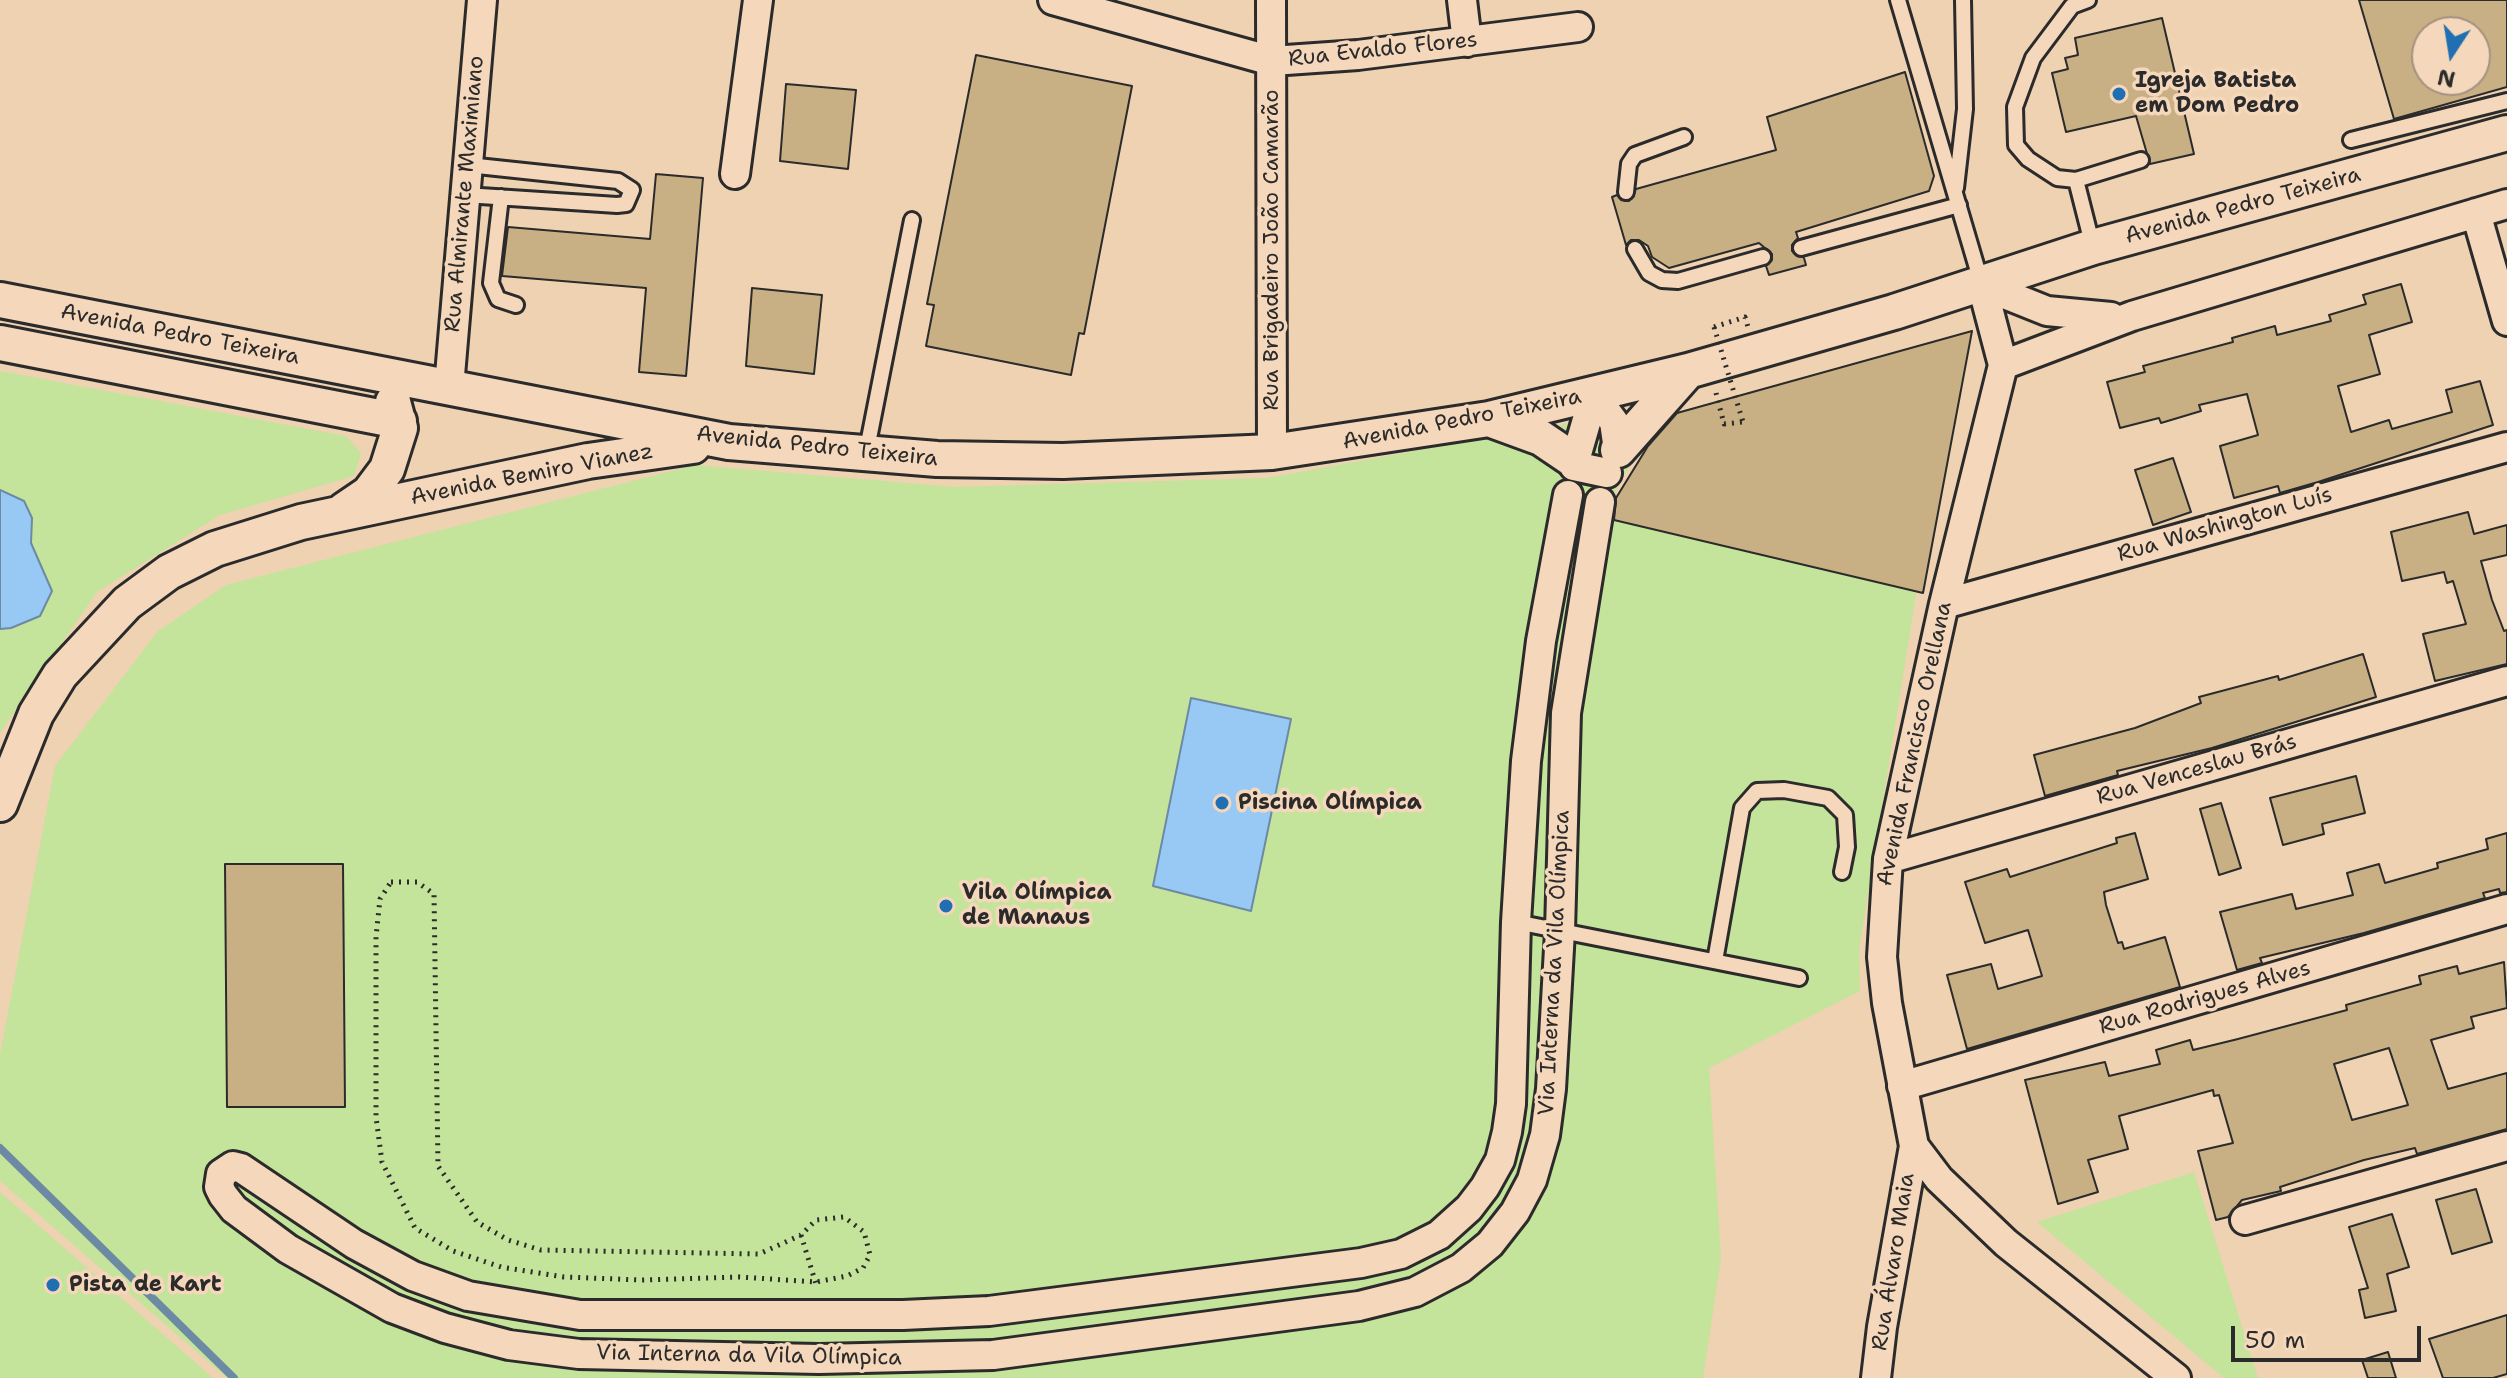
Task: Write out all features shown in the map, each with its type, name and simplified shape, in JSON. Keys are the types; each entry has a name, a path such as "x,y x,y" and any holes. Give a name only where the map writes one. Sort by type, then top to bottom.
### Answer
{"street":[{"name":"Rua Almirante Maximiano","path":"449,387 482,0"},
{"path":"735,174 758,0"},
{"name":"Rua Evaldo Flores","path":"1053,0 1272,61 1467,42 1578,27"},
{"name":"Rua Brigadeiro João Camarão","path":"1271,0 1272,452"},
{"path":"1462,0 1467,42"},
{"name":"Avenida Pedro Teixeira","path":"0,300 729,442 866,455 1063,461 1272,452 1489,419 1688,371 1982,285 2093,247 2507,133"},
{"path":"2003,365 2132,316 2507,204"},
{"path":"2476,213 2507,321"},
{"path":"1982,285 2047,311 2093,317 2132,316"},
{"name":"Avenida Francisco Orellana","path":"1982,285 2003,365 1944,604 1888,859 1882,957 1902,1086 1914,1146 1972,1215 2171,1376"},
{"name":"Avenida Pedro Teixeira","path":"0,343 399,421"},
{"path":"1489,419 1541,438 1574,464 1613,462 1688,371"},
{"path":"375,373 393,403 399,421"},
{"name":"Avenida Pedro Teixeira","path":"1594,395 1614,422 1613,462"},
{"name":"Avenida Pedro Teixeira","path":"1574,464 1594,395"},
{"name":"Avenida Bemiro Vianez","path":"337,515 381,480 394,453 399,421"},
{"name":"Avenida Bemiro Vianez","path":"0,804 36,714 60,675 127,603 169,572 215,549 337,515 588,461 729,442"},
{"name":"Rua Washington Luís","path":"1944,604 2507,447"},
{"name":"Via Interna da Vila Olímpica","path":"1568,495 1531,714 1516,922 1511,1104 1500,1160 1469,1208 1439,1235 1401,1254 1270,1276 989,1311 580,1315 468,1296 413,1276 354,1244 251,1172 233,1166 221,1174 219,1187 234,1209 288,1249 392,1308 445,1328 509,1345 579,1354 819,1359 993,1355 1359,1306 1415,1292 1461,1268 1490,1244 1515,1212 1532,1180 1545,1135 1551,1089 1560,931 1566,713 1600,502"},
{"name":"Rua Venceslau Brás","path":"1888,859 2507,681"},
{"path":"1531,714 1566,713"},
{"name":"Rua Rodrigues Alves","path":"1902,1086 2507,909"},
{"name":"Rua Álvaro Maia","path":"1876,1378 1914,1146"},
{"path":"2245,1220 2507,1146"},
{"path":"1270,1276 1274,1317"},
{"path":"1133,1293 1137,1336"},
{"path":"579,1354 580,1315"},
{"path":"818,1315 819,1359"}],"lane":[{"path":"1898,0 1982,285"},
{"path":"1957,198 1965,109 1963,0"},
{"path":"2088,0 2073,3 2033,58 2015,107 2016,145 2028,159 2057,178 2076,180 2141,160"},
{"path":"2351,140 2507,101"},
{"path":"1626,192 1629,164 1635,155 1684,137"},
{"path":"465,195 617,205 626,204 632,190 618,181 468,165"},
{"path":"2076,180 2093,247"},
{"path":"501,197 491,283 498,299 516,305"},
{"path":"1801,248 1957,198"},
{"path":"866,455 912,220"},
{"path":"1635,249 1649,273 1662,280 1678,281 1763,257"},
{"path":"1715,961 1742,808 1757,791 1784,790 1828,798 1845,815 1847,847 1842,872"},
{"path":"1516,922 1799,978"}],"path":[{"path":"1724,424 1743,422 1714,327 1745,317"},
{"path":"391,882 417,882 434,894 435,1140 438,1166 477,1222 508,1240 541,1250 759,1254 801,1235 816,1220 844,1217 864,1232 870,1255 863,1268 847,1276 816,1282 740,1277 642,1280 564,1277 501,1267 453,1251 415,1228 382,1162 376,1117 376,937 380,899 391,882"},
{"path":"801,1235 816,1282"}],"green space":[{"path":"0,371 346,436 361,453 354,476 220,515 97,592 0,733"},
{"name":"Vila Olímpica de Manaus","path":"1676,404 1629,467 1614,494 1920,570 1859,950 1860,991 1709,1068 1721,1259 1703,1378 227,1378 0,1181 0,1054 55,766 157,632 226,585 695,465 955,487 1266,478"},
{"path":"2194,1172 2258,1378 2224,1378 2037,1222"},
{"name":"Pista de Kart","path":"0,1192 213,1378 0,1378"}],"water":[{"path":"0,490 24,501 32,518 31,543 52,591 40,616 11,628 0,629"},
{"name":"Piscina Olímpica","path":"1191,698 1291,719 1251,911 1153,886"}],"building":[{"path":"2359,0 2507,0 2507,87 2491,92 2491,16 2411,16 2411,96 2475,96 2394,119"},
{"name":"Igreja Batista em Dom Pedro","path":"2162,18 2194,154 2150,164 2136,116 2066,132 2052,73 2068,69 2065,58 2078,55 2075,38"},
{"path":"976,55 1132,86 1084,334 1079,333 1071,375 926,346 934,305 927,304"},
{"path":"1905,72 1934,176 1929,191 1796,232 1798,238 1792,245 1792,251 1804,258 1806,265 1769,275 1766,266 1772,260 1772,254 1759,243 1669,268 1652,257 1648,246 1639,240 1631,240 1626,245 1612,197 1617,195 1621,200 1629,201 1636,189 1776,150 1767,117"},
{"path":"786,84 856,90 848,169 780,161"},
{"path":"656,174 703,178 686,376 639,372 646,288 502,276 508,227 650,239"},
{"path":"2401,284 2412,322 2369,335 2380,374 2338,386 2351,432 2389,420 2392,429 2452,412 2446,390 2480,381 2493,425 2280,493 2278,486 2234,498 2220,446 2258,435 2247,394 2199,405 2201,411 2161,423 2159,418 2120,428 2107,382 2145,372 2143,366 2233,342 2232,338 2275,326 2277,335 2331,321 2329,315 2366,304 2363,295"},
{"path":"752,288 822,295 814,374 746,366"},
{"path":"1972,331 1923,593 1614,520 1616,498 1648,446 1677,413"},
{"path":"2173,458 2191,512 2153,525 2135,470"},
{"path":"2468,512 2474,534 2507,525 2507,555 2481,561 2492,600 2504,631 2507,630 2507,664 2435,681 2423,634 2466,624 2453,581 2447,583 2444,572 2402,581 2391,532"},
{"path":"2363,654 2376,697 2212,748 2117,771 2118,775 2045,796 2034,755 2135,728 2201,703 2199,697 2278,676 2279,680"},
{"path":"2356,776 2365,813 2322,824 2324,834 2283,845 2270,798"},
{"path":"2221,803 2241,868 2219,875 2200,809"},
{"path":"2135,833 2148,879 2104,892 2106,905 2118,943 2122,942 2124,949 2165,937 2180,987 1967,1049 1947,975 1991,964 1998,989 2042,976 2028,930 1985,943 1965,882 2007,869 2010,877 2117,843 2116,838"},
{"path":"2507,833 2507,892 2500,893 2499,889 2483,893 2485,898 2364,933 2260,958 2262,963 2237,970 2220,912 2292,894 2296,909 2353,895 2347,873 2379,864 2385,883 2438,868 2437,863 2488,849 2486,839"},
{"path":"225,864 343,864 345,1107 227,1107"},
{"path":"2504,962 2507,1008 2471,1017 2474,1028 2431,1040 2448,1089 2507,1073 2507,1129 2417,1154 2415,1148 2364,1160 2280,1187 2281,1191 2242,1200 2228,1217 2216,1220 2198,1151 2233,1143 2219,1095 2214,1096 2213,1090 2119,1116 2128,1149 2088,1160 2098,1192 2058,1204 2025,1080 2105,1062 2109,1076 2160,1064 2156,1050 2190,1040 2193,1050 2238,1039 2347,1010 2346,1005 2421,984 2419,976 2457,966 2459,974","holes":["2389,1048 2408,1105 2352,1120 2334,1064"]},
{"path":"2476,1189 2492,1242 2452,1254 2436,1200"},
{"path":"2392,1214 2409,1267 2387,1274 2396,1311 2365,1318 2359,1290 2368,1288 2349,1227"},
{"path":"2507,1315 2507,1374 2493,1378 2443,1378 2429,1339"},
{"path":"2388,1352 2396,1378 2368,1378 2362,1360"}],"waterway":[{"path":"0,1148 234,1378"}],"place":[{"name":"Igreja Batista em Dom Pedro","path":"2119,94"},
{"name":"Piscina Olímpica","path":"1222,803"},
{"name":"Vila Olímpica de Manaus","path":"946,906"},
{"name":"Pista de Kart","path":"53,1285"}]}
